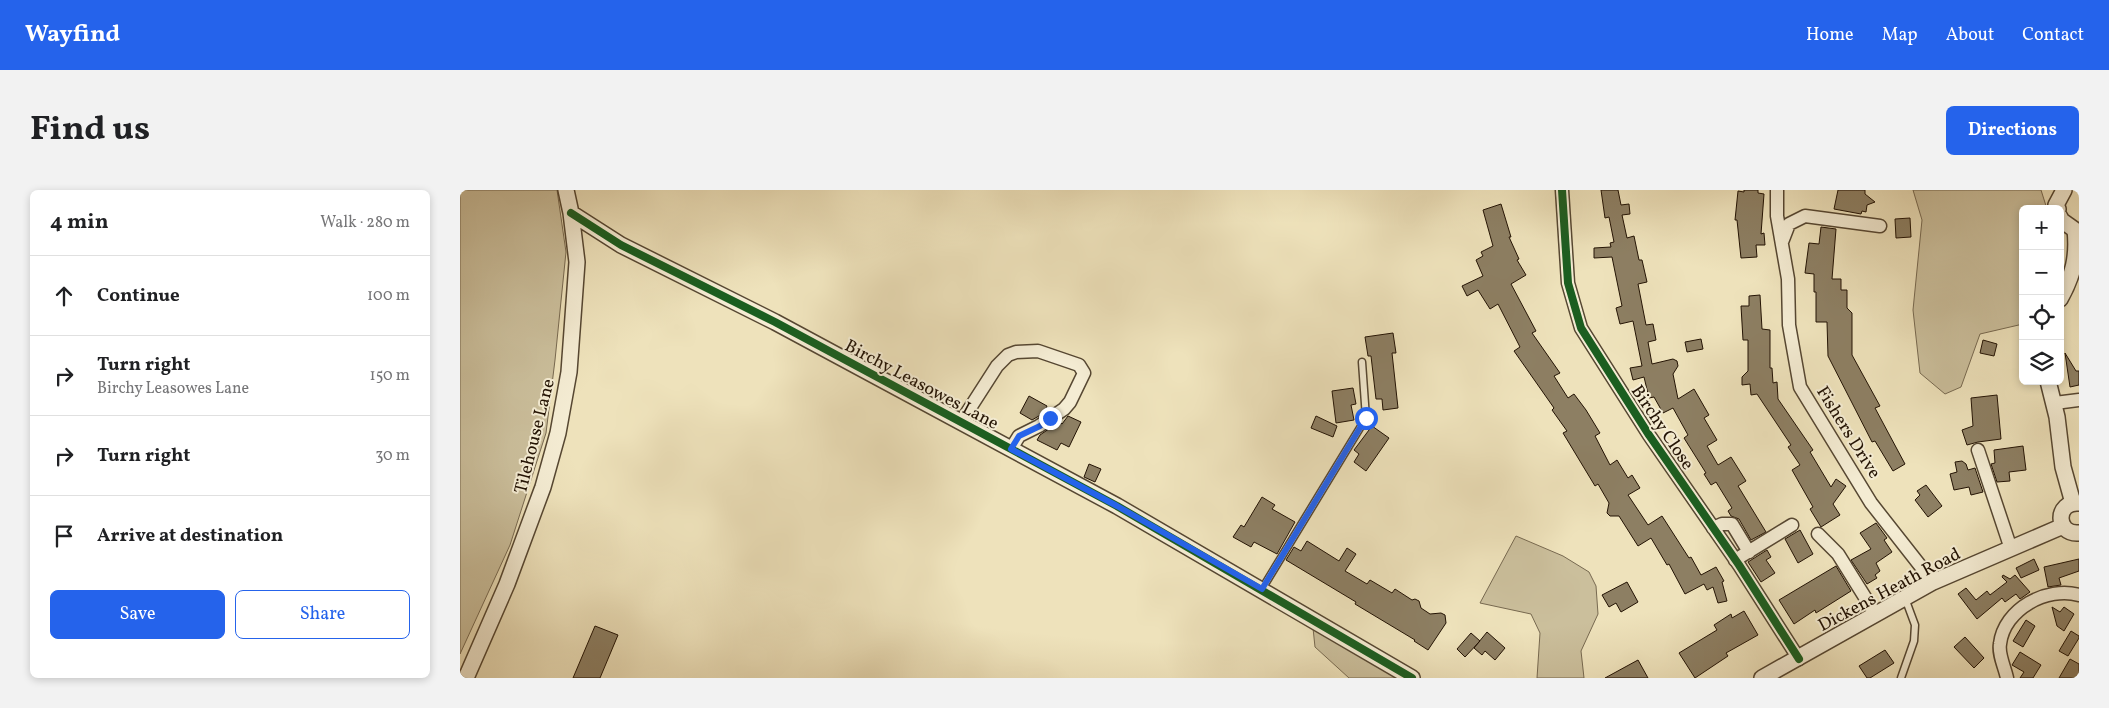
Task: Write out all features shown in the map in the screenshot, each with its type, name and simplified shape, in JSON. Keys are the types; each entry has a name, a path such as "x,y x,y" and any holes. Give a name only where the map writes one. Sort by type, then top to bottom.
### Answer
{"street":[{"name":"Tilehouse Lane","path":"466,678 507,584 543,487 558,433 569,372 577,262 566,190"},
{"name":"Birchy Close","path":"1562,190 1568,283 1581,328 1649,435 1735,560 1799,658"},
{"name":"Fishers Drive","path":"1777,190 1777,216 1788,279 1789,325 1800,386 1871,503 1933,582"},
{"path":"2056,205 2064,190"},
{"name":"Birchy Leasowes Lane","path":"571,213 622,245 775,322 1117,506 1412,678"},
{"path":"1781,243 1789,224 1805,216 1880,226"},
{"path":"2062,295 2068,285 2075,263 2077,246 2077,228 2064,222"},
{"path":"961,422 997,366 1008,355 1027,350 1038,351 1079,364 1084,373 1070,402 1064,409 1040,426 1019,436 1011,449"},
{"path":"2049,385 2054,403 2063,467 2076,503 2068,504 2062,512 2061,522 2070,532 2079,533"},
{"path":"2054,403 2079,400"},
{"path":"1978,450 2011,549"},
{"path":"1713,528 1727,523 1732,524 1750,552"},
{"path":"1735,560 1792,525"},
{"name":"Dickens Heath Road","path":"1762,678 1933,582 2063,526"},
{"path":"1818,534 1838,554 1876,615"},
{"path":"2007,678 1999,646 2005,628 2014,616 2028,604 2048,594 2067,592 2079,595"}],"lane":[{"path":"1262,589 1366,418 1362,362"},
{"path":"1901,678 1914,641 1915,625 1905,598"}],"shaded area":[{"path":"460,190 557,190 566,252 546,433 510,545 460,654"},
{"path":"1913,190 2041,190 2046,205 2019,205 2019,325 1980,334 1961,387 1945,394 1920,373 1913,310 1922,220"},
{"path":"1516,536 1563,556 1589,572 1596,586 1598,614 1581,651 1584,678 1537,678 1540,633 1531,614 1480,603"},
{"path":"1313,628 1400,678 1349,678 1315,647"}],"building":[{"path":"1601,190 1618,190 1621,205 1629,204 1630,214 1622,215 1627,238 1634,236 1639,260 1642,260 1647,282 1638,284 1646,325 1653,324 1656,340 1648,342 1652,364 1673,359 1677,361 1678,366 1673,374 1678,399 1694,389 1709,415 1704,418 1717,440 1707,446 1718,465 1731,457 1746,481 1738,486 1766,532 1751,540 1739,519 1731,516 1728,511 1732,508 1716,482 1711,485 1704,474 1706,473 1684,438 1688,435 1673,408 1663,413 1654,397 1649,398 1644,377 1633,380 1630,368 1642,366 1633,321 1620,324 1616,308 1622,306 1612,257 1594,258 1594,248 1611,247 1610,243 1614,242 1609,217 1605,218"},
{"path":"1744,190 1758,190 1758,193 1764,194 1761,234 1764,233 1765,245 1756,245 1757,257 1741,258 1737,220 1735,220 1738,191 1744,192"},
{"path":"1838,190 1865,190 1865,194 1875,202 1867,205 1866,212 1862,211 1861,214 1834,209"},
{"path":"1501,204 1511,237 1509,237 1519,259 1517,260 1526,275 1511,284 1536,331 1532,333 1560,373 1554,376 1568,398 1574,394 1586,410 1600,433 1595,436 1610,465 1617,460 1628,478 1632,475 1640,488 1628,495 1648,525 1662,516 1689,558 1691,557 1701,575 1716,567 1724,581 1722,582 1727,601 1718,603 1713,587 1707,590 1704,584 1685,594 1669,564 1667,565 1651,538 1638,546 1619,516 1610,516 1607,513 1609,503 1598,484 1595,486 1563,433 1567,431 1552,410 1554,408 1514,351 1520,347 1498,304 1490,309 1478,290 1467,296 1462,286 1483,276 1476,260 1483,256 1481,252 1493,246 1483,210"},
{"path":"1910,218 1911,237 1896,238 1895,219"},
{"path":"1821,227 1836,229 1832,279 1841,279 1841,290 1847,290 1847,308 1852,313 1852,355 1880,406 1875,408 1905,464 1893,471 1875,441 1872,442 1828,356 1827,322 1816,322 1814,274 1805,273 1809,243 1819,244"},
{"path":"1760,295 1762,329 1770,330 1770,368 1772,368 1773,383 1777,382 1778,399 1813,450 1810,452 1831,487 1836,479 1846,486 1833,504 1840,515 1821,527 1810,509 1813,507 1792,470 1800,465 1788,447 1791,445 1757,394 1751,395 1750,384 1742,385 1742,377 1748,371 1748,340 1743,340 1741,306 1749,306 1749,296"},
{"path":"1393,333 1396,353 1392,353 1398,408 1383,410 1382,399 1376,399 1371,356 1368,356 1365,337"},
{"path":"1701,339 1703,349 1687,352 1685,342"},
{"path":"1983,340 1997,344 1994,356 1980,353"},
{"path":"2065,353 2076,371 2079,371 2079,385 2070,387"},
{"path":"1353,388 1356,404 1351,405 1354,420 1336,423 1332,391"},
{"path":"1997,395 2001,439 1967,445 1962,430 1973,426 1971,398"},
{"path":"1029,396 1047,406 1044,413 1032,420 1020,413"},
{"path":"1068,416 1081,422 1069,447 1061,443 1057,450 1037,440 1040,435 1059,422 1062,424"},
{"path":"1316,416 1337,426 1333,437 1311,428"},
{"path":"1372,426 1389,438 1366,471 1354,462 1359,454 1354,450"},
{"path":"2023,446 2026,470 2009,472 2010,481 1997,482 1991,464 1995,463 1994,450"},
{"path":"1962,461 1966,464 1968,470 1975,468 1983,492 1971,495 1969,487 1954,490 1950,474 1957,472 1955,462"},
{"path":"1089,464 1101,469 1095,482 1084,477"},
{"path":"1926,485 1942,506 1928,517 1915,500 1920,495 1917,491"},
{"path":"1262,497 1275,505 1272,509 1295,522 1277,554 1254,542 1251,547 1233,537 1241,525 1244,527"},
{"path":"1876,523 1887,538 1884,540 1892,552 1876,563 1880,571 1875,575 1877,578 1867,584 1851,560 1871,549 1860,533"},
{"path":"1800,530 1813,554 1798,563 1785,539"},
{"path":"1307,541 1339,561 1347,548 1356,554 1345,571 1367,584 1370,580 1392,593 1395,589 1412,600 1419,601 1421,608 1430,614 1441,613 1445,615 1446,623 1428,650 1415,640 1355,604 1356,602 1286,560 1294,547 1301,551"},
{"path":"1767,550 1771,557 1766,560 1775,573 1761,582 1748,562"},
{"path":"2034,559 2039,570 2021,578 2016,568"},
{"path":"2079,559 2079,571 2059,578 2061,585 2048,587 2044,567"},
{"path":"1836,566 1851,591 1816,613 1815,610 1794,624 1779,600"},
{"path":"2003,575 2010,579 2015,575 2030,592 2020,599 2016,594 2005,602 2002,598 1977,619 1958,594 1966,588 1976,600 1987,591 1990,595 2007,582 2002,577"},
{"path":"1627,582 1638,602 1621,612 1616,603 1609,607 1602,595"},
{"path":"2052,607 2060,612 2064,607 2074,614 2064,631 2057,626"},
{"path":"1744,611 1758,635 1726,653 1728,656 1695,678 1679,653 1717,630 1714,625 1731,614 1732,618"},
{"path":"2026,620 2035,626 2023,647 2013,641"},
{"path":"595,626 618,635 600,678 573,678"},
{"path":"2071,631 2079,636 2079,638 2068,656 2059,651"},
{"path":"1487,632 1505,648 1495,660 1485,651 1482,655 1474,648"},
{"path":"1471,633 1480,641 1465,657 1457,649"},
{"path":"1965,637 1984,658 1974,668 1954,647"},
{"path":"1885,650 1894,663 1867,678 1859,666"},
{"path":"2020,652 2041,665 2033,678 2020,678 2024,672 2012,665"},
{"path":"2070,659 2079,664 2079,678 2059,678"},
{"path":"1638,660 1648,678 1605,678"}],"cycle path":[{"path":"1562,190 1568,283 1581,328 1649,435 1739,565 1799,659"},
{"path":"571,213 621,245 775,322 1117,506 1412,678"}],"route":[{"path":"1050,418 1040,426 1019,436 1011,449 1117,506 1262,589 1366,418"}]}
